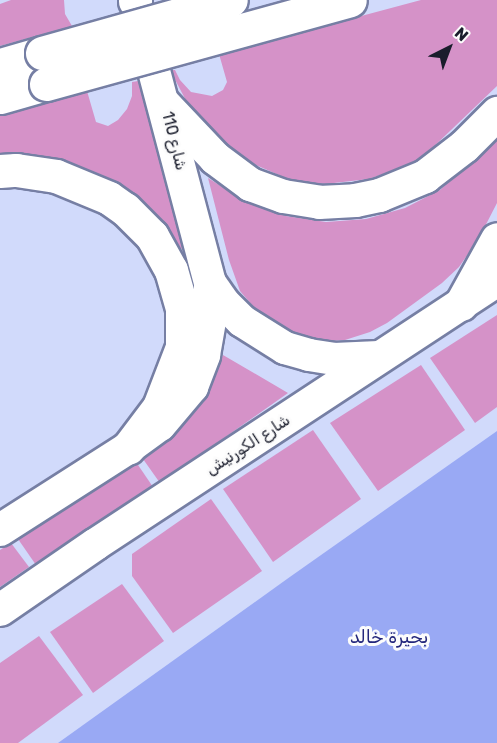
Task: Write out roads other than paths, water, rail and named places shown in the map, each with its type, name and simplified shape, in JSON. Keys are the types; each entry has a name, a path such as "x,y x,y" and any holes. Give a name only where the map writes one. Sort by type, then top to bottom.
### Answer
{"main road":[{"name":"شارع 110","path":"135,0 210,283"},
{"path":"0,97 44,68 231,0"},
{"path":"0,65 44,68 350,0"},
{"path":"164,104 215,158 250,184 283,196 319,202 355,200 379,195 425,176 464,146 497,114"},
{"path":"0,171 16,170 56,176 109,198 125,209 152,236 171,270 182,308 182,347 177,368 159,407 128,448"},
{"path":"460,304 497,239"},
{"name":"شارع الكورنيش","path":"0,610 96,544 497,281"},
{"path":"210,283 224,303 242,321 285,348 309,356 334,359 384,356"},
{"path":"0,530 128,448 172,413 192,387 199,371 207,339 210,283"}],"water":[{"name":"بحيرة خالد","path":"497,431 497,743 58,743 287,579"}]}
